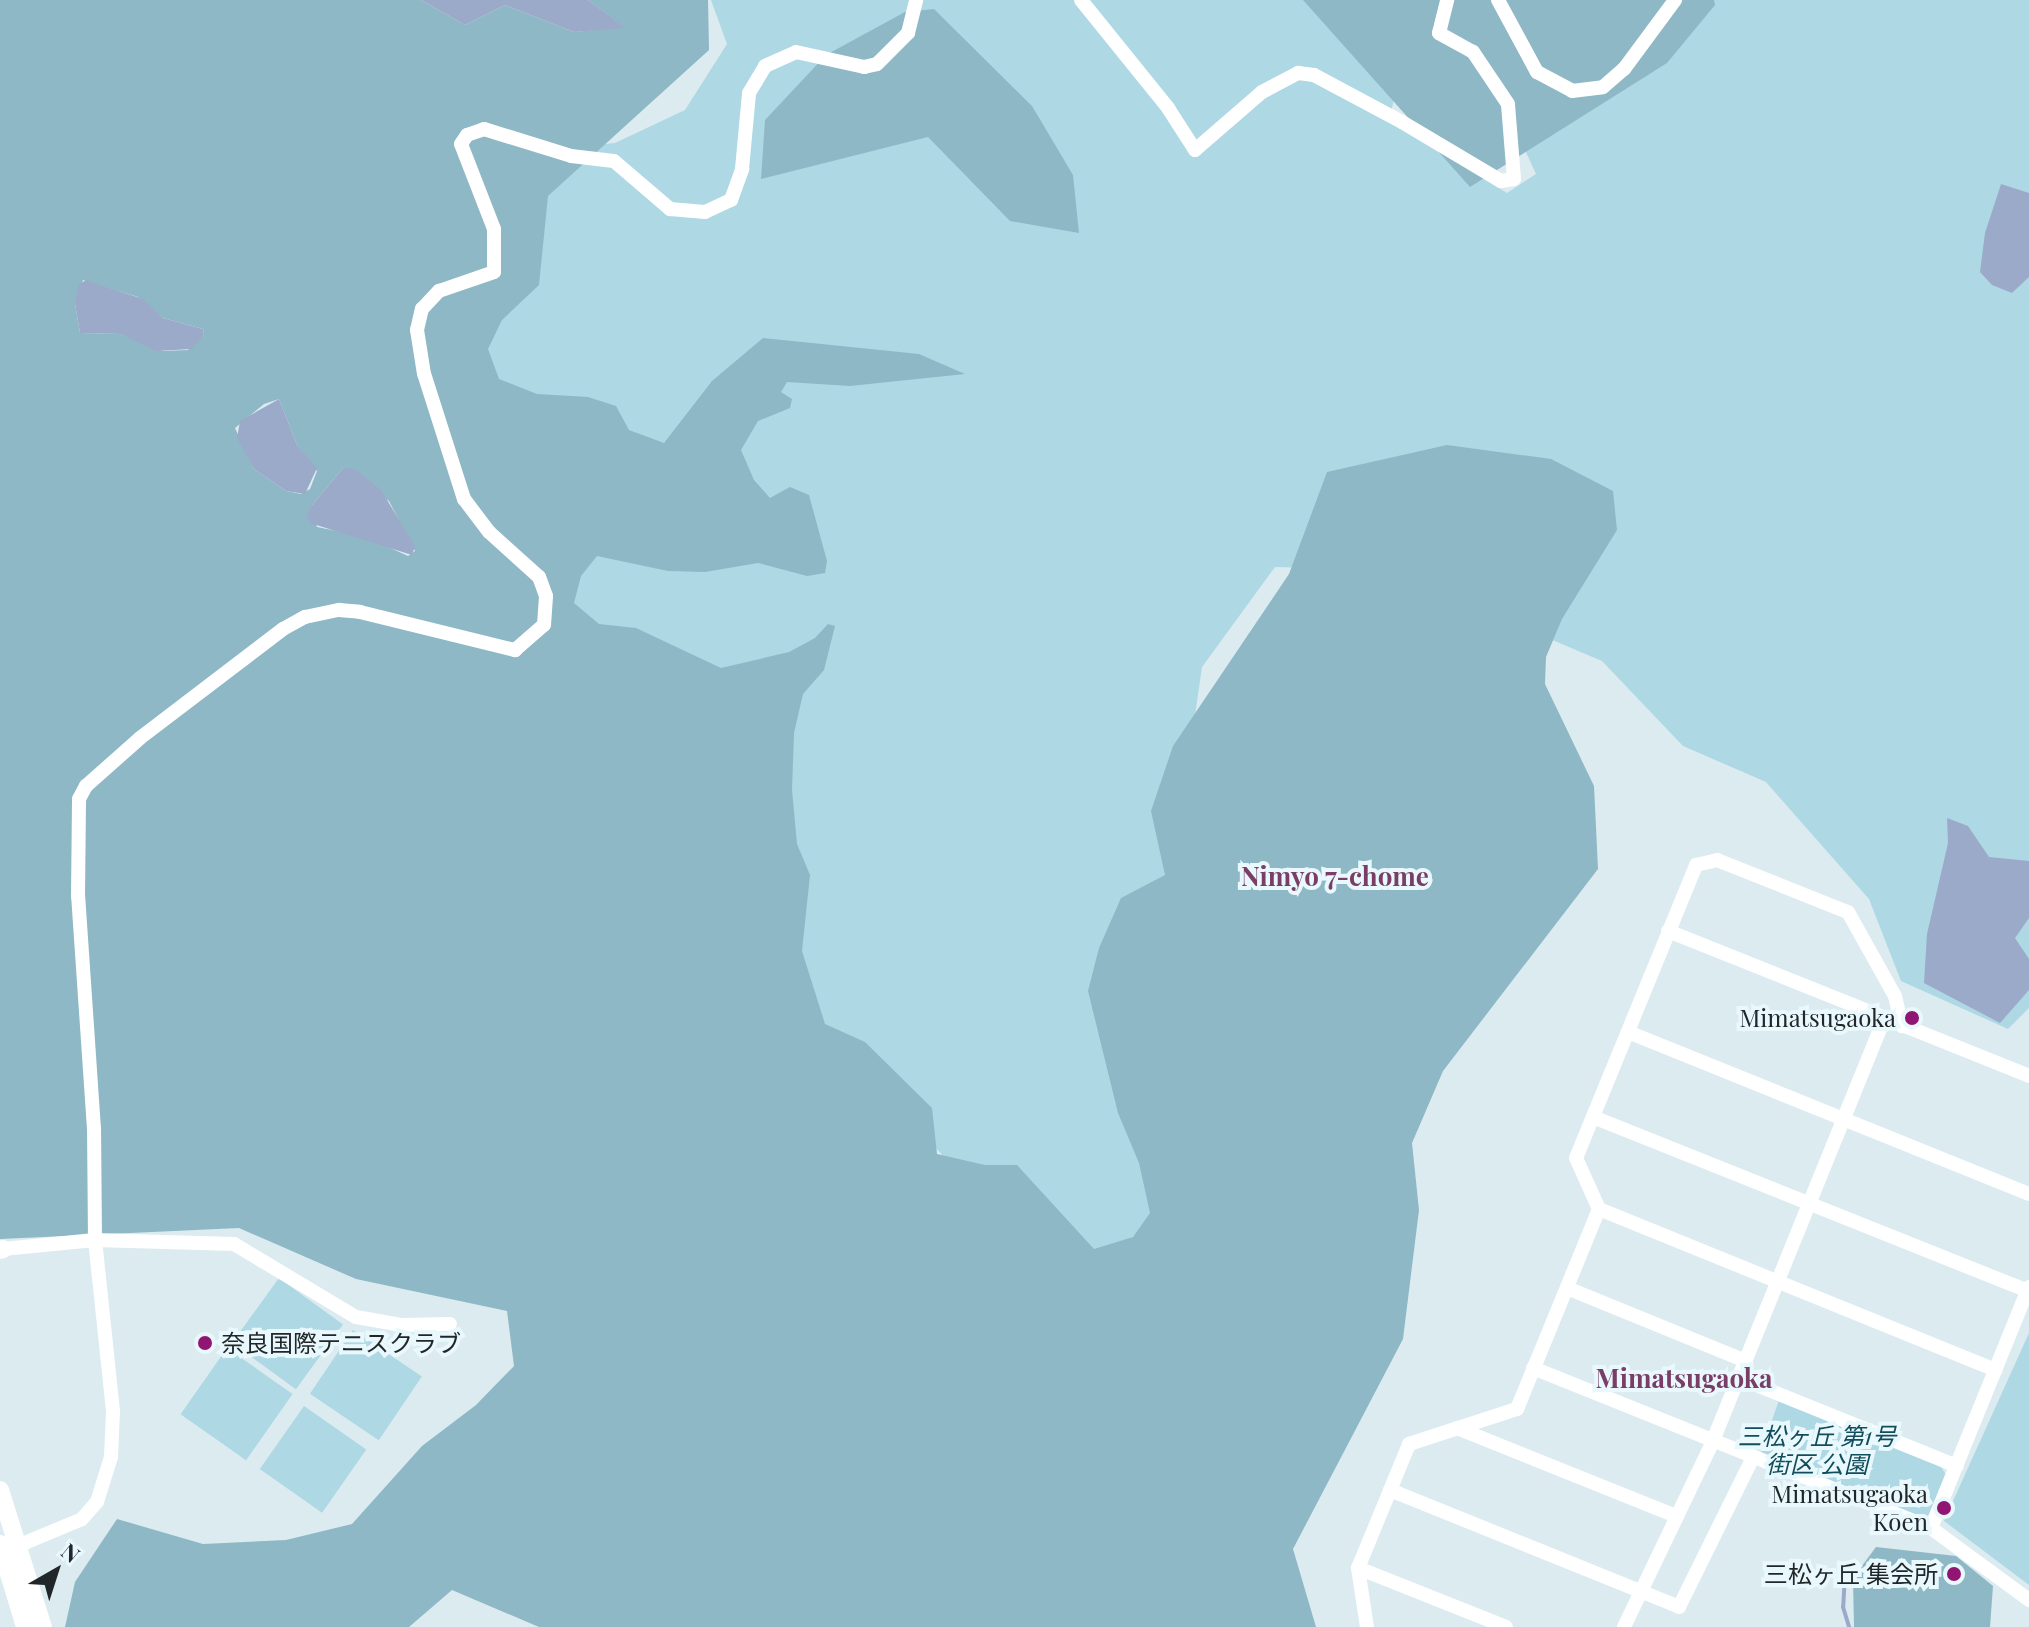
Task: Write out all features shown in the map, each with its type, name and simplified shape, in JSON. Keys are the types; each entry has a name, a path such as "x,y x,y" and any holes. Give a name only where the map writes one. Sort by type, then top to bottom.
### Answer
{"main road":[{"path":"0,1490 43,1627"},
{"path":"0,1544 24,1623"}],"street":[{"path":"0,1552 52,1536 82,1519 107,1480 112,1426 95,1240 94,1129 78,896 79,799 86,786 140,738 283,629 305,617 339,610 360,612 515,650 544,625 546,596 539,577 489,532 464,499 424,374 417,330 422,309 439,291 494,272 494,229 462,157 467,135 484,129 571,156 614,161 670,209 705,212 731,200 742,169 749,93 765,66 796,52 864,67 877,64 908,33 916,0"},
{"path":"1081,0 1168,108 1195,150 1262,92 1298,73 1352,95 1501,181 1514,179 1508,104 1473,52 1439,33 1447,0"},
{"path":"1498,0 1537,72 1572,91 1603,87 1624,69 1675,0"},
{"path":"1902,1026 1895,996 1848,912 1717,860 1696,865 1576,1158 1599,1209 1996,1370"},
{"path":"1668,931 2029,1076"},
{"path":"1624,1627 1712,1443 1885,1018"},
{"path":"1628,1032 2029,1194"},
{"path":"1593,1117 2028,1289 1931,1528"},
{"path":"1367,1627 1358,1568 1409,1444 1517,1409 1599,1209"},
{"path":"1,1250 95,1240 234,1244 356,1317 402,1325 450,1324"},
{"path":"1567,1288 1746,1361"},
{"path":"1533,1368 1712,1443 1931,1528 2029,1600"},
{"path":"1739,1378 1957,1466"},
{"path":"1457,1428 1676,1516"},
{"path":"1390,1490 1679,1607 1752,1459"},
{"path":"1358,1568 1506,1627"}],"green space":[{"path":"711,0 1332,0 1400,70 1389,122 1507,193 1536,174 1508,113 1697,0 2029,0 2029,1008 2008,1029 1901,981 1869,899 1766,782 1683,746 1602,661 1387,570 1275,567 1202,667 1177,840 1181,1200 1098,1263 956,1170 792,991 586,645 438,312 501,155 615,143 685,110 727,44"},
{"path":"279,1278 343,1324 296,1389 232,1343"},
{"path":"353,1330 422,1376 379,1440 310,1394"},
{"path":"2029,1333 2029,1585 1944,1521"},
{"path":"227,1348 293,1394 246,1460 181,1414"},
{"name":"三松ヶ丘 第1号 街区 公園","path":"1779,1400 1940,1465 1946,1475 1929,1517 1926,1520 1758,1461"},
{"path":"304,1406 366,1450 322,1513 260,1469"}],"shaded area":[{"path":"0,0 421,0 465,25 505,5 574,32 624,27 588,0 708,0 709,50 548,196 539,285 502,320 488,349 499,379 537,394 588,397 616,406 629,430 664,443 712,381 763,338 919,354 965,374 850,386 787,382 781,392 792,399 790,408 758,421 741,450 754,480 770,498 790,487 809,495 827,561 825,573 807,576 758,563 705,572 668,571 597,556 581,576 574,603 599,624 636,628 721,668 789,652 815,638 828,624 835,626 824,670 803,694 794,733 792,790 797,844 810,875 802,951 825,1024 865,1042 932,1108 937,1154 985,1165 1017,1165 1094,1249 1133,1237 1150,1213 1139,1163 1118,1113 1088,991 1099,948 1121,898 1165,875 1151,811 1173,746 1289,574 1327,472 1447,445 1551,459 1613,491 1617,530 1562,619 1546,657 1545,684 1594,786 1598,869 1443,1071 1412,1143 1419,1210 1403,1339 1293,1549 1316,1627 539,1627 452,1590 409,1627 65,1627 75,1582 117,1519 203,1544 286,1540 352,1524 422,1446 476,1405 514,1366 507,1311 356,1279 239,1228 0,1239","holes":["83,280 138,297 163,318 203,329 204,335 188,350 163,351 121,334 80,333 75,304","279,399 297,445 317,471 310,489 301,494 286,491 254,469 235,428 264,404","343,468 389,501 415,551 408,556 366,537 317,527 312,505"]},
{"path":"421,0 588,0 626,28 574,32 505,5 465,25"},
{"path":"1303,0 1714,0 1715,5 1667,63 1470,187"},
{"path":"934,9 1032,106 1073,175 1079,233 1010,221 928,137 761,179 765,120 826,55 905,12"},
{"path":"2001,184 2029,193 2029,277 2012,293 1992,285 1980,272 1985,233"},
{"path":"86,280 143,299 163,318 203,329 204,335 192,349 156,351 121,334 80,333 75,304 78,285"},
{"path":"279,399 297,445 317,468 305,494 286,491 254,469 237,438 240,421"},
{"path":"343,468 355,469 381,490 415,546 412,555 310,523 306,517 312,505"},
{"path":"1947,818 1968,826 1989,857 2029,861 2029,918 2015,938 2029,959 2029,990 2000,1023 1924,983 1927,934 1948,843"},
{"path":"1876,1547 1956,1556 1993,1586 1990,1627 1854,1627 1853,1578"}],"waterway":[{"path":"1845,1573 1843,1607 1849,1627"}],"place":[{"name":"Mimatsugaoka","path":"1912,1018"},
{"name":"奈良国際テニスクラブ","path":"205,1343"},
{"name":"Mimatsugaoka Kōen","path":"1944,1508"},
{"name":"三松ヶ丘 集会所","path":"1954,1574"}],"district":[{"name":"Nimyo 7-chome","path":"1335,876"},
{"name":"Mimatsugaoka","path":"1684,1378"}]}
